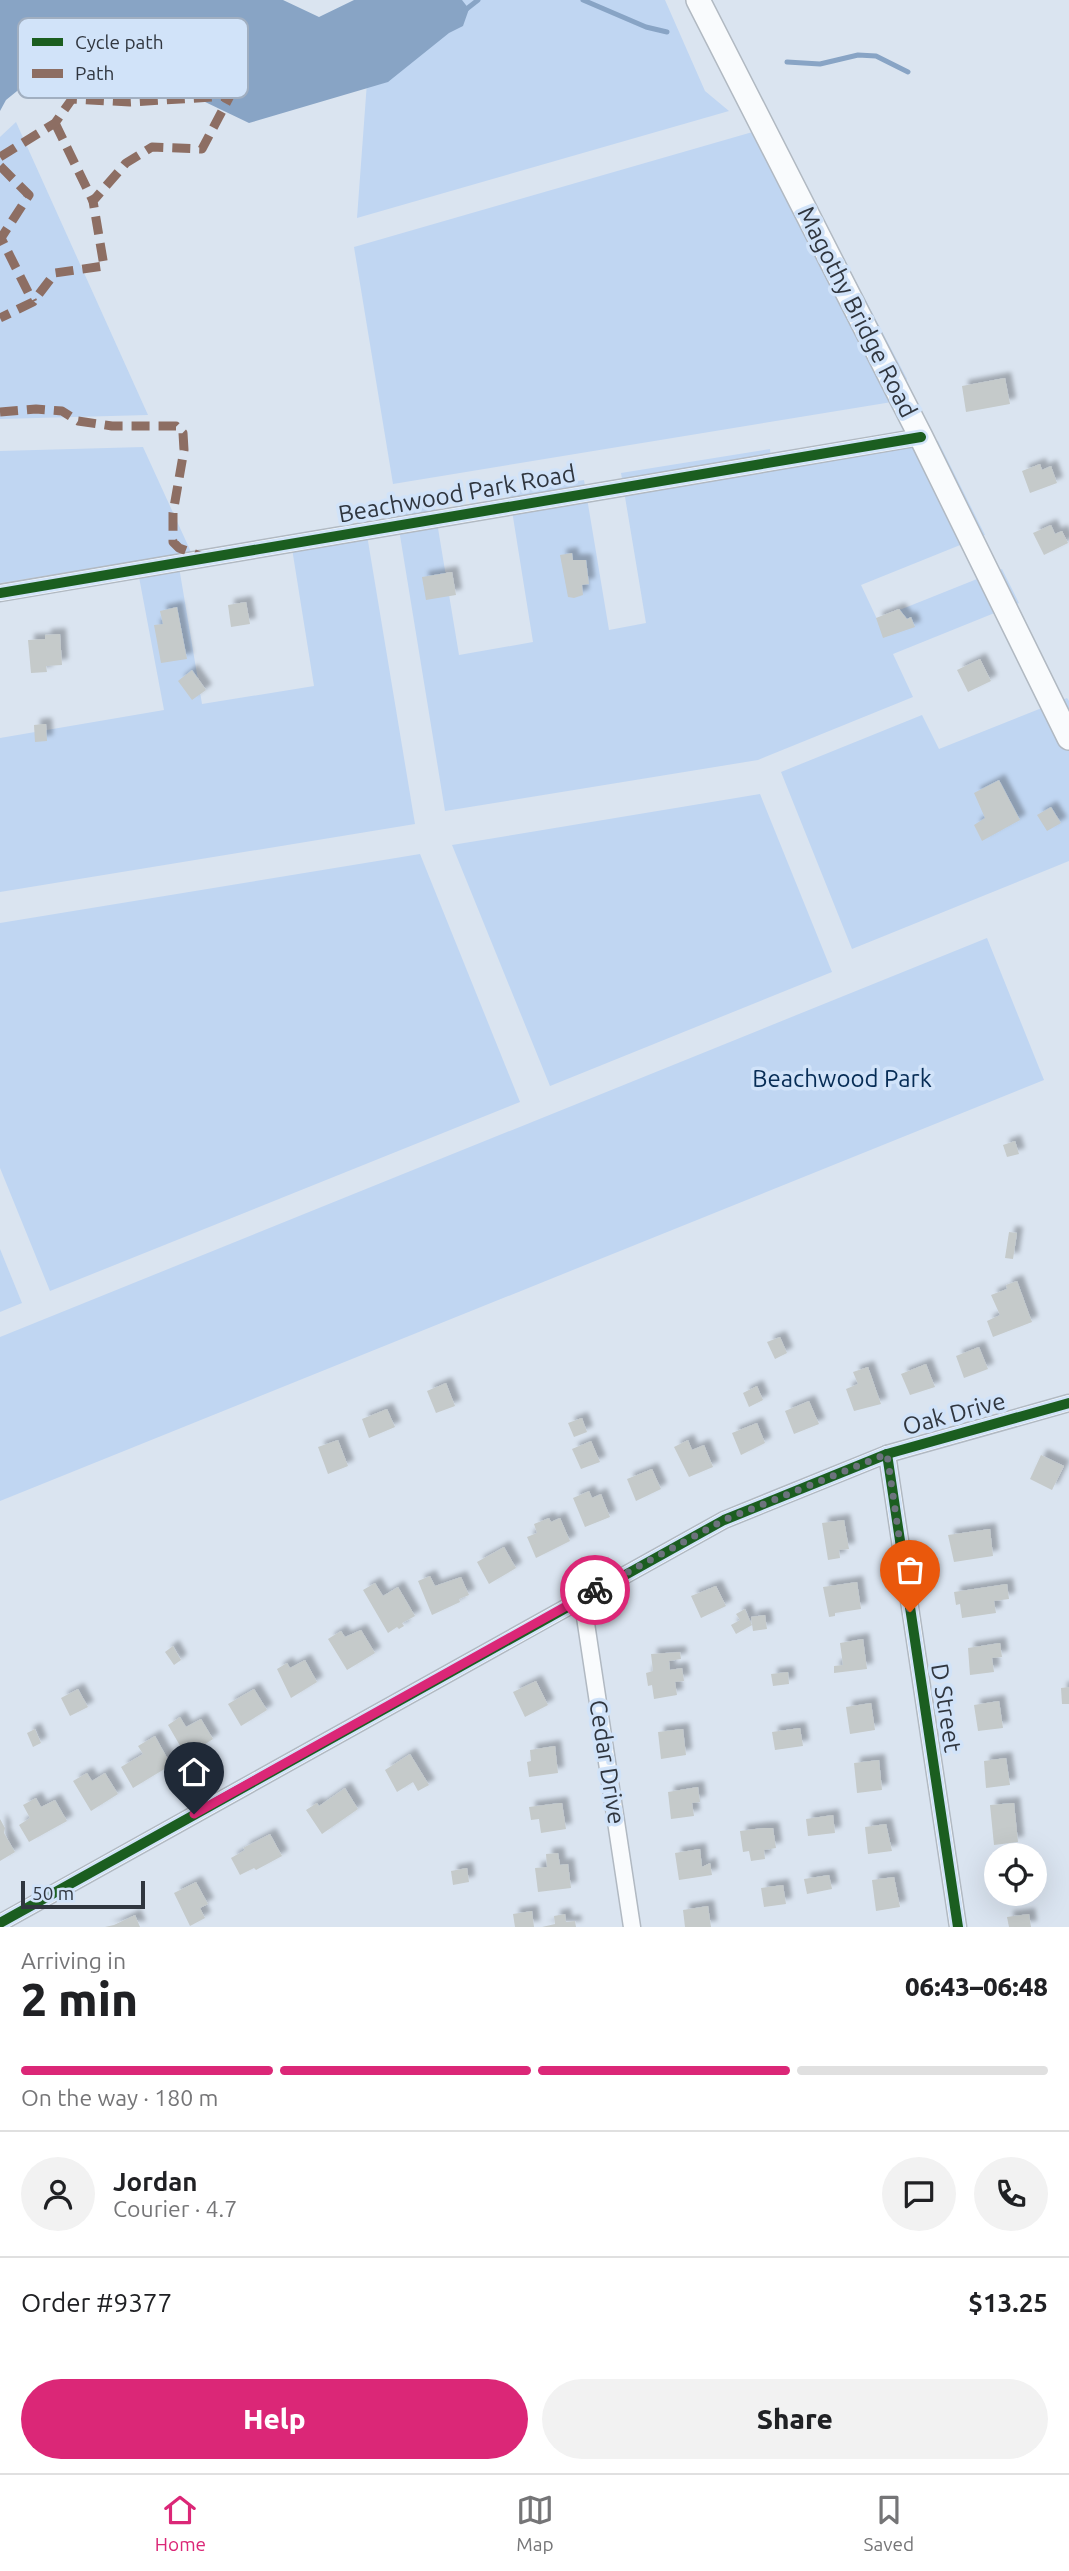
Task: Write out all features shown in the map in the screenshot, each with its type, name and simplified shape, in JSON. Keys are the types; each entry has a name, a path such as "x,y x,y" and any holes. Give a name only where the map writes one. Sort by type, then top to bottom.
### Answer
{"main road":[{"name":"Magothy Bridge Road","path":"698,0 1069,737"}],"street":[{"name":"Beachwood Park Road","path":"0,593 920,437"},
{"name":"Oak Drive","path":"0,1923 724,1520 887,1454 1069,1403"},
{"name":"D Street","path":"887,1454 958,1927"},
{"name":"Cedar Drive","path":"582,1597 632,1927"}],"green space":[{"path":"450,0 665,0 705,91 729,111 357,218 369,55"},
{"path":"16,122 148,415 0,419 0,137"},
{"path":"756,131 791,158 907,379 898,401 393,484 354,247"},
{"path":"917,433 938,441 985,535 861,585 877,619 1002,569 1019,603 893,654 913,697 758,760 445,811 396,511 434,504 459,655 533,642 509,492 584,480 609,630 646,623 621,473 770,449 771,458"},
{"path":"143,447 191,552 177,555 202,704 314,686 290,536 365,523 415,824 0,892 0,738 164,710 136,561 0,583 0,451"},
{"path":"1067,698 1069,861 852,949 781,772 922,715 939,749"},
{"name":"Beachwood Park","path":"760,794 832,972 550,1086 452,845"},
{"path":"420,854 520,1102 50,1291 0,1168 0,923"},
{"name":"Beachwood Park","path":"987,938 1044,1080 0,1501 0,1337"},
{"path":"0,1249 22,1303 0,1312"}],"shaded area":[{"path":"0,0 283,0 319,17 354,0 462,0 469,9 463,26 449,33 388,82 249,123 197,98 248,98 248,18 18,18 18,90 6,100 0,111"}],"building":[{"path":"1005,378 1010,404 966,412 962,386"},
{"path":"1040,464 1042,470 1051,466 1057,483 1030,493 1022,471"},
{"path":"1051,525 1055,534 1062,531 1068,543 1044,555 1033,533"},
{"path":"572,553 573,560 586,560 589,584 582,585 583,595 574,598 568,597 560,555"},
{"path":"452,572 456,595 426,600 422,577"},
{"path":"246,602 250,624 231,627 228,605"},
{"path":"177,607 187,659 161,663 154,625 163,624 160,611"},
{"path":"899,609 907,619 911,617 915,627 883,638 876,618"},
{"path":"60,634 62,665 46,666 47,672 31,673 28,640 45,639 45,635"},
{"path":"980,659 991,681 968,692 957,670"},
{"path":"192,670 206,690 192,700 178,681"},
{"path":"46,724 47,741 35,742 34,725"},
{"path":"999,780 1020,820 982,841 974,825 985,818 974,793"},
{"path":"1051,807 1061,823 1047,831 1037,815"},
{"path":"1015,1141 1019,1154 1007,1157 1003,1145"},
{"path":"1009,1232 1017,1233 1013,1259 1005,1258"},
{"path":"1017,1281 1032,1322 993,1337 987,1321 1000,1315 991,1295 1007,1289 1006,1285"},
{"path":"780,1337 787,1353 775,1359 767,1342"},
{"path":"979,1347 988,1369 964,1378 956,1356"},
{"path":"926,1364 935,1387 910,1395 901,1374"},
{"path":"868,1367 881,1404 854,1411 846,1389 858,1384 853,1372"},
{"path":"446,1383 455,1406 436,1413 427,1391"},
{"path":"757,1386 763,1400 749,1407 743,1393"},
{"path":"809,1401 819,1424 794,1434 785,1411"},
{"path":"387,1409 395,1427 369,1438 362,1419"},
{"path":"582,1418 587,1432 574,1437 568,1423"},
{"path":"757,1423 765,1443 741,1455 732,1433"},
{"path":"338,1440 348,1466 328,1474 318,1447"},
{"path":"688,1440 692,1450 704,1445 713,1467 689,1477 674,1447"},
{"path":"591,1441 600,1462 581,1469 572,1449"},
{"path":"1041,1455 1064,1466 1052,1490 1030,1479"},
{"path":"652,1469 661,1489 636,1501 627,1479"},
{"path":"589,1491 592,1498 601,1494 610,1517 585,1527 573,1498"},
{"path":"549,1518 551,1522 560,1518 570,1541 536,1558 527,1537 537,1533 534,1524"},
{"path":"844,1520 849,1549 839,1550 840,1558 828,1560 822,1523"},
{"path":"990,1529 993,1556 954,1562 948,1535"},
{"path":"504,1547 516,1568 489,1584 477,1562"},
{"path":"430,1576 435,1586 461,1577 469,1595 432,1615 418,1581"},
{"path":"857,1582 861,1609 835,1613 835,1616 829,1617 823,1587"},
{"path":"375,1583 383,1596 398,1587 415,1616 402,1623 404,1626 399,1629 397,1627 388,1633 363,1590"},
{"path":"1007,1584 1009,1599 994,1601 996,1613 962,1618 960,1604 956,1605 954,1592"},
{"path":"716,1586 726,1606 701,1618 691,1596"},
{"path":"745,1609 752,1625 736,1634 731,1625 740,1620 736,1614"},
{"path":"765,1615 767,1629 753,1631 751,1617"},
{"path":"361,1630 375,1653 347,1670 328,1639 341,1631 345,1637"},
{"path":"863,1639 867,1669 834,1673 834,1666 843,1665 840,1643"},
{"path":"1000,1643 1002,1657 992,1658 994,1672 970,1675 968,1648"},
{"path":"173,1646 181,1660 174,1665 165,1652"},
{"path":"680,1652 681,1659 669,1661 670,1670 682,1668 684,1681 675,1682 677,1695 654,1699 652,1685 648,1686 646,1673 653,1671 651,1654"},
{"path":"305,1660 317,1682 291,1698 277,1669 287,1663 290,1668"},
{"path":"788,1672 789,1684 773,1686 771,1674"},
{"path":"536,1681 548,1705 525,1717 513,1692"},
{"path":"1069,1687 1069,1704 1062,1704 1061,1688"},
{"path":"78,1689 88,1707 70,1716 61,1698"},
{"path":"254,1689 267,1710 241,1726 228,1704"},
{"path":"999,1701 1003,1728 978,1731 974,1705"},
{"path":"871,1703 875,1730 850,1734 846,1707"},
{"path":"180,1717 186,1727 201,1719 213,1739 186,1756 168,1725"},
{"path":"800,1728 803,1746 775,1750 772,1732"},
{"path":"35,1729 41,1743 33,1747 27,1733"},
{"path":"683,1729 686,1755 661,1759 658,1732"},
{"path":"155,1736 171,1765 133,1788 121,1767 143,1754 138,1746"},
{"path":"555,1746 558,1773 529,1777 527,1762 531,1761 530,1750"},
{"path":"410,1754 429,1785 418,1791 413,1782 397,1792 385,1770"},
{"path":"1006,1758 1010,1785 986,1788 984,1761"},
{"path":"879,1760 882,1790 857,1793 854,1763"},
{"path":"87,1773 92,1781 105,1773 118,1794 91,1811 73,1781"},
{"path":"698,1787 700,1802 692,1803 694,1816 671,1819 668,1792"},
{"path":"345,1788 358,1809 322,1834 306,1810 317,1803 319,1806"},
{"path":"36,1798 41,1807 55,1800 67,1821 29,1842 19,1825 30,1818 23,1805"},
{"path":"562,1803 566,1829 541,1833 539,1819 531,1820 529,1807"},
{"path":"1014,1803 1018,1842 994,1843 990,1805"},
{"path":"833,1815 835,1833 808,1836 806,1819"},
{"path":"0,1819 5,1828 4,1833 15,1852 0,1861"},
{"path":"886,1824 892,1851 868,1854 865,1827"},
{"path":"773,1828 776,1848 764,1850 765,1859 751,1861 749,1851 743,1852 740,1831"},
{"path":"270,1834 282,1856 240,1875 231,1858 245,1850 243,1848"},
{"path":"700,1849 702,1867 710,1863 712,1875 679,1880 675,1853"},
{"path":"558,1853 560,1865 568,1864 571,1888 538,1892 535,1868 547,1867 546,1854"},
{"path":"467,1868 469,1882 453,1885 451,1871"},
{"path":"829,1875 832,1889 807,1894 804,1879"},
{"path":"894,1877 900,1907 876,1911 872,1880"},
{"path":"196,1882 208,1904 200,1908 205,1918 190,1926 174,1893"},
{"path":"783,1885 786,1904 764,1907 761,1888"},
{"path":"708,1906 711,1927 685,1927 683,1910"},
{"path":"532,1911 534,1927 515,1927 513,1914"},
{"path":"565,1914 566,1922 575,1921 576,1927 542,1927 555,1924 554,1916"},
{"path":"1029,1914 1031,1927 1009,1927 1007,1917"},
{"path":"135,1915 140,1927 105,1927 114,1925"}],"waterway":[{"path":"464,11 478,0"},
{"path":"583,0 646,27 667,32"},
{"path":"787,62 820,64 858,55 876,56 908,72"}],"marked path":[{"path":"0,157 55,123 72,99 130,102 197,98"},
{"path":"0,318 33,302 55,273 104,266 93,201 126,163 152,147 202,149 229,98"},
{"path":"55,123 93,201"},
{"path":"0,166 29,195 1,238 33,302"},
{"path":"0,412 36,409 62,411 78,421 112,426 176,426 183,433 184,450 173,513 173,542 179,548 203,557"}],"cycle path":[{"path":"0,593 921,437"},
{"path":"0,1923 724,1520 887,1454 1069,1403"},
{"path":"887,1454 958,1927"}],"way so far":[{"path":"595,1590 724,1520 887,1454 910,1612"}],"route":[{"path":"194,1814 595,1590"}]}
